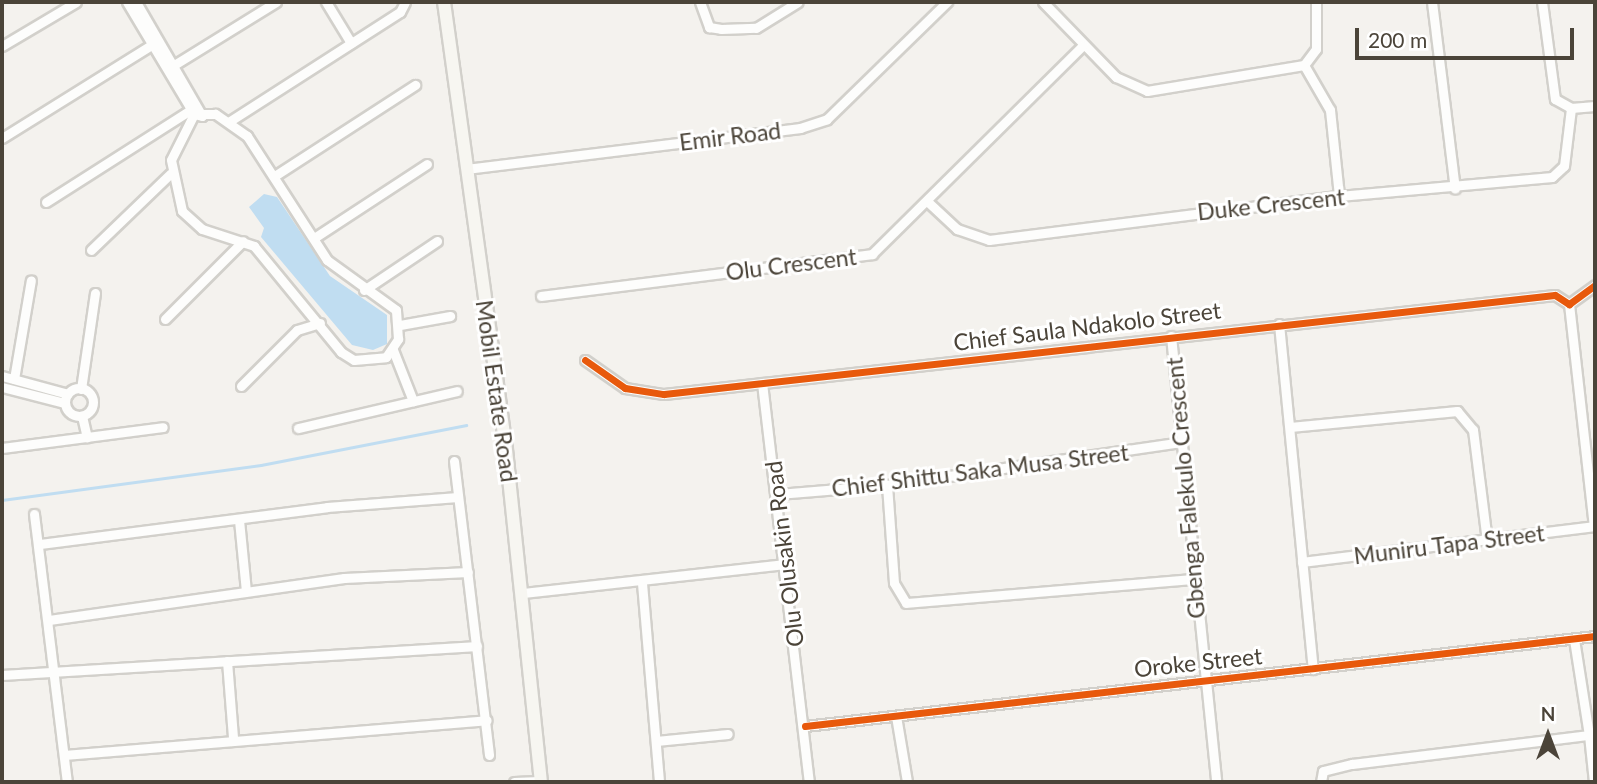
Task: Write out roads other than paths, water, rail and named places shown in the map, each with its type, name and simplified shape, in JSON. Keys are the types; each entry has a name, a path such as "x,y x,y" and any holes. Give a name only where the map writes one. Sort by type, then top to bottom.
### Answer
{"main road":[{"name":"Mobil Estate Road","path":"444,2 523,593 540,782"}],"street":[{"path":"2,46 76,2"},
{"path":"127,2 196,112 230,121 276,175 340,275 396,310 400,325 393,350 413,401"},
{"path":"136,2 174,65 196,112"},
{"path":"174,65 275,2"},
{"path":"326,2 351,43"},
{"path":"230,121 400,12 405,2"},
{"path":"700,2 709,27 721,29 756,28 798,2"},
{"name":"Emir Road","path":"466,169 800,128 827,118 947,2"},
{"path":"1304,65 1319,29 1315,2"},
{"path":"1433,2 1455,189"},
{"path":"1542,2 1552,92 1571,108 1595,106"},
{"path":"1046,3 1082,46 1116,77 1147,91 1304,65"},
{"path":"2,138 153,44"},
{"name":"Olu Crescent","path":"541,296 872,254 928,202 1082,46"},
{"path":"1304,65 1330,110 1339,196"},
{"path":"276,175 415,85"},
{"name":"Duke Crescent","path":"928,202 957,229 989,240 1339,196 1455,189 1559,174 1571,108"},
{"path":"196,112 173,149 170,174 176,201 190,219 216,236 243,241 354,360 373,362 393,350"},
{"path":"46,202 196,112"},
{"path":"314,238 427,164"},
{"path":"91,250 170,174"},
{"path":"165,319 243,241"},
{"path":"364,290 437,241"},
{"path":"14,379 31,280"},
{"path":"1595,285 1569,304 1595,526"},
{"path":"2,387 66,398 81,388 95,293"},
{"name":"Chief Saula Ndakolo Street","path":"585,360 625,388 649,394 1555,295 1569,304"},
{"path":"400,325 450,316"},
{"path":"241,387 297,330 320,323"},
{"path":"1279,324 1313,669"},
{"name":"Gbenga Falekulo Crescent","path":"1171,336 1203,681 1216,782"},
{"path":"2,376 66,398"},
{"name":"Olu Olusakin Road","path":"762,383 778,494 809,782"},
{"path":"81,388 93,402 82,416"},
{"path":"298,428 457,391"},
{"path":"66,398 69,412 82,416"},
{"path":"1290,427 1457,411 1473,430 1487,541"},
{"path":"82,416 87,437"},
{"path":"2,449 163,427"},
{"name":"Chief Shittu Saka Musa Street","path":"778,494 887,485 1181,442"},
{"path":"454,461 487,720 489,755"},
{"path":"887,485 894,583 906,603 1194,579"},
{"path":"40,544 458,497"},
{"path":"34,514 40,544 67,782"},
{"path":"239,520 246,592"},
{"name":"Muniru Tapa Street","path":"1303,562 1595,526"},
{"path":"523,593 642,583 785,564"},
{"path":"49,620 344,578 468,572"},
{"path":"642,583 659,782"},
{"name":"Oroke Street","path":"805,726 1595,636"},
{"path":"1574,639 1594,782"},
{"path":"2,674 56,674 477,646"},
{"path":"227,661 233,738"},
{"path":"896,716 907,782"},
{"path":"64,755 233,738 487,720"},
{"path":"656,741 728,734"},
{"path":"1321,782 1323,771 1341,766 1589,735"},
{"path":"514,782 540,782"}],"water":[{"path":"264,194 277,197 330,276 387,315 387,344 373,350 352,345 261,237 264,228 249,207"}],"waterway":[{"path":"2,500 261,465 466,425"}]}
